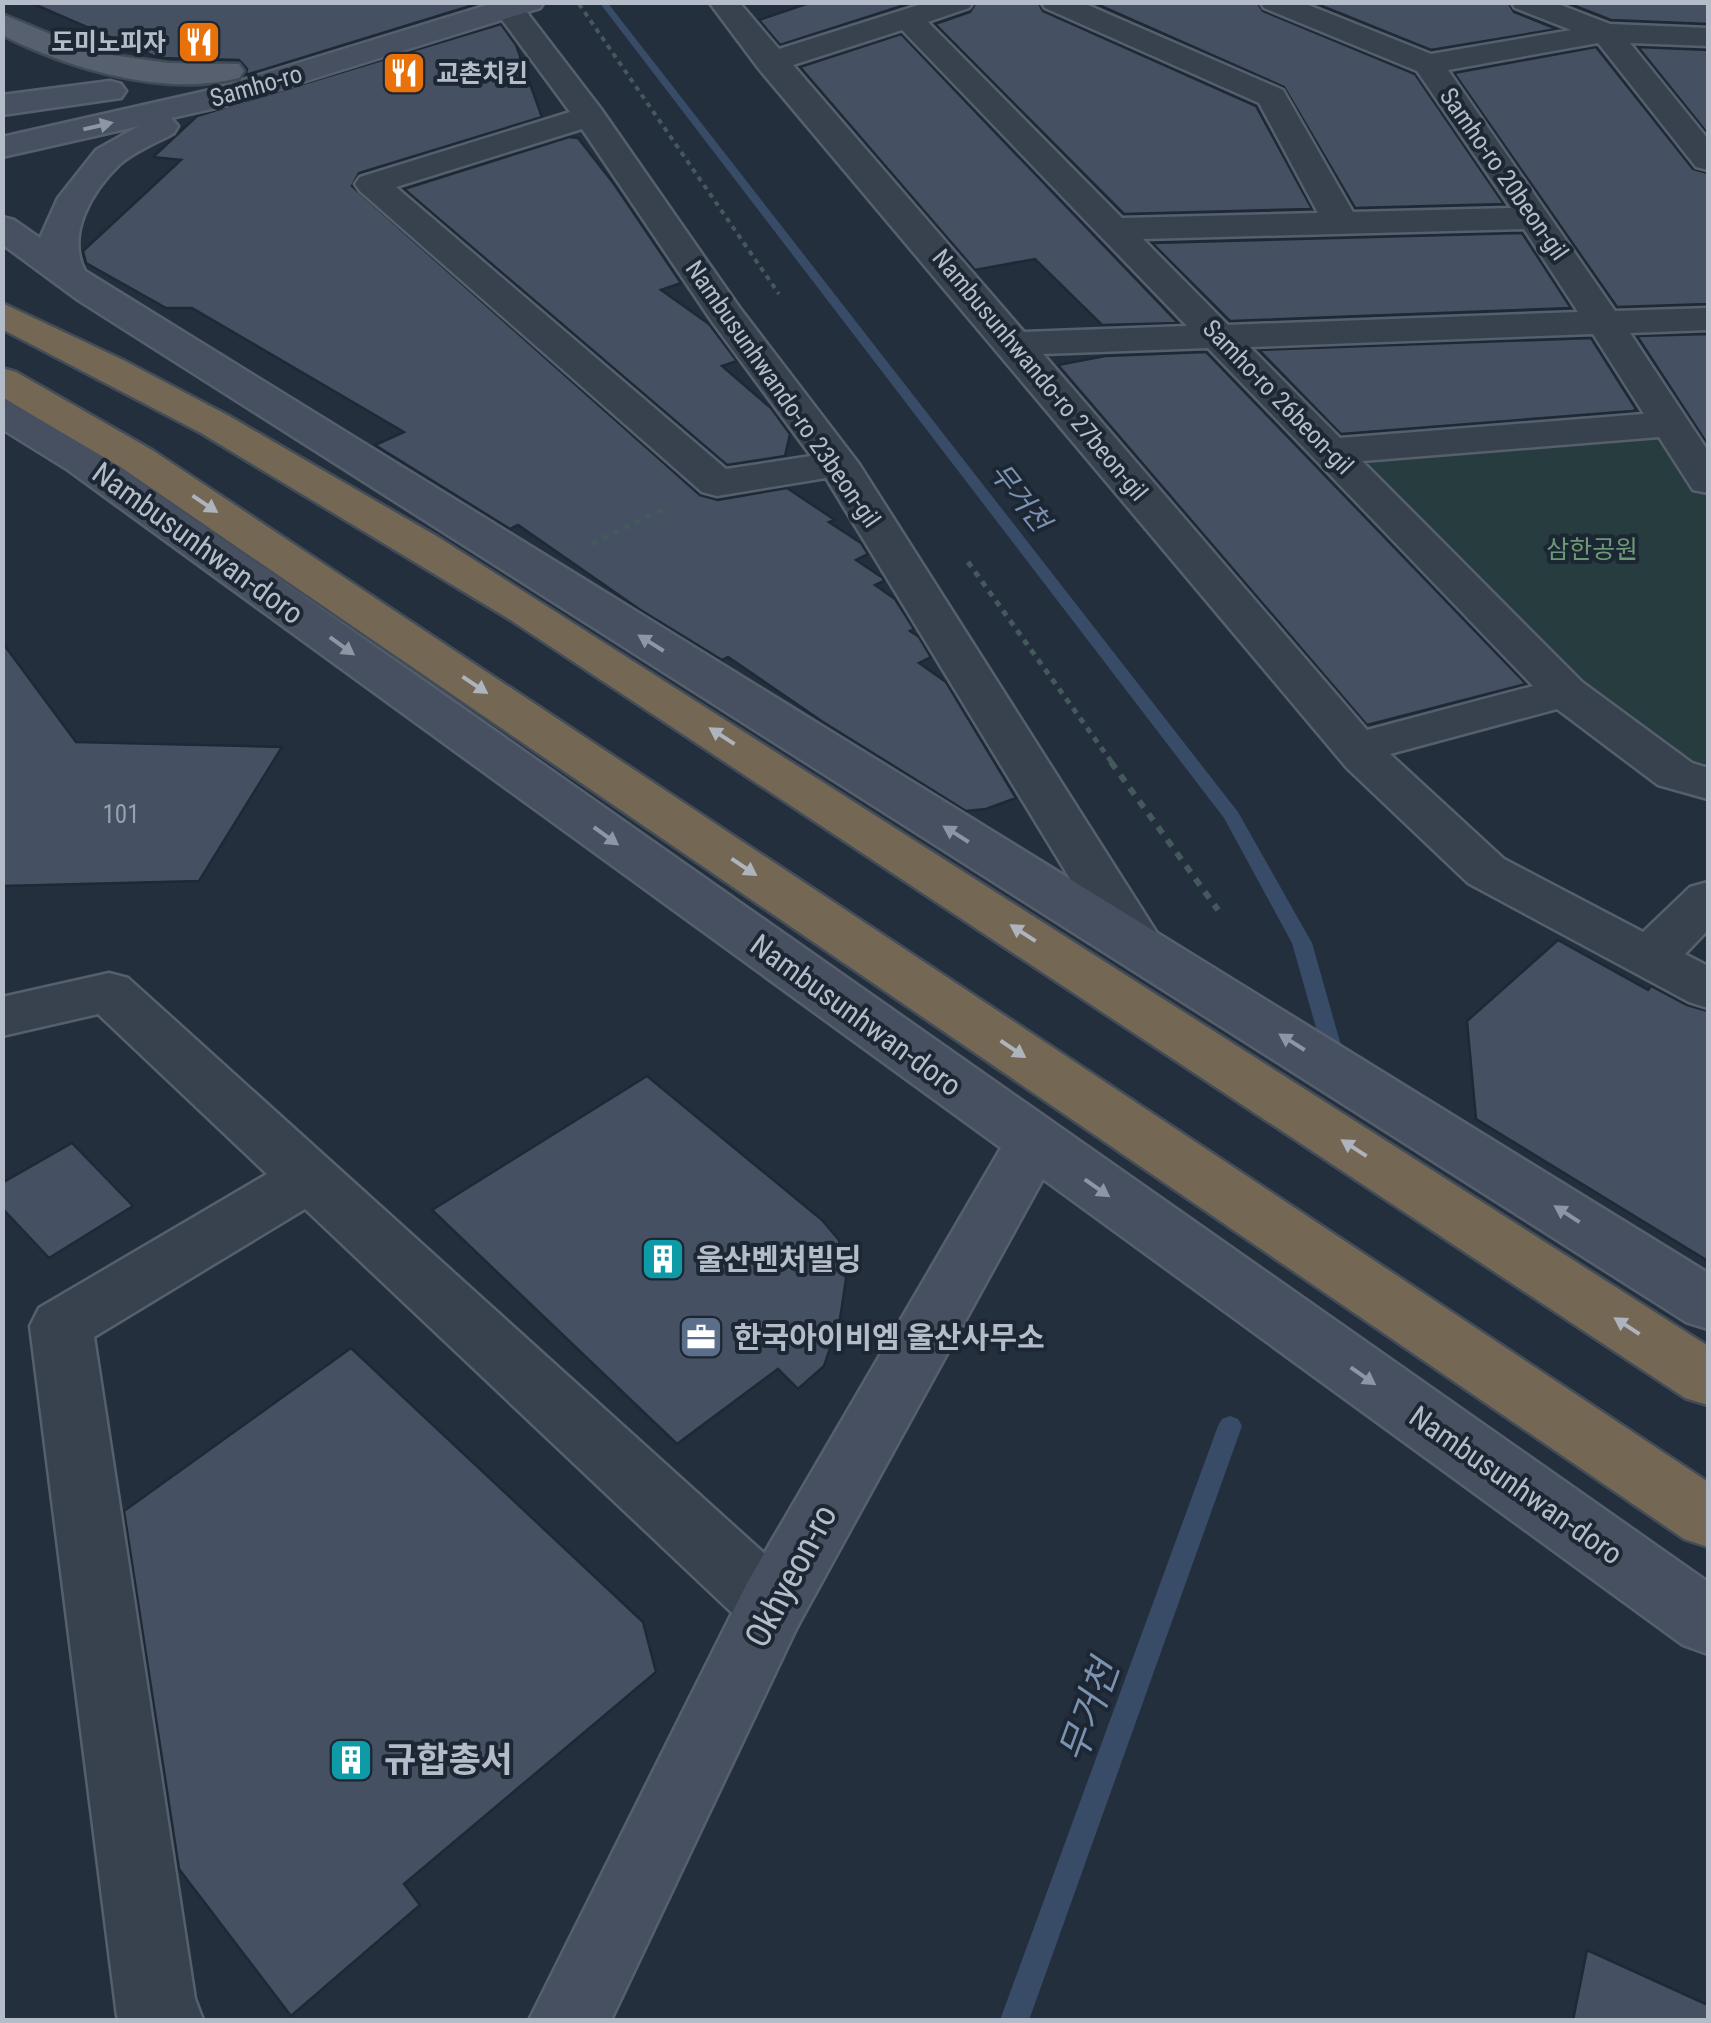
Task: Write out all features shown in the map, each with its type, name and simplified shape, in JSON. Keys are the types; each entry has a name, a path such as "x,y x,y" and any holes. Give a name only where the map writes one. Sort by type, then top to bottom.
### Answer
{"highway":[{"path":"2,314 116,369 270,454 536,616 1708,1379"},
{"path":"2,380 137,459 326,585 1708,1518"}],"main road":[{"name":"Samho-ro","path":"2,147 512,5"},
{"path":"2,23 64,53 98,63 223,85"},
{"name":"Samho-ro","path":"2,105 223,85"},
{"path":"71,278 60,257 58,238 63,220 87,180 108,156 223,85"},
{"path":"2,226 71,278 1708,1304"},
{"name":"Nambusunhwan-doro","path":"2,412 99,472 1708,1622"},
{"name":"Okhyeon-ro","path":"568,2020 772,1605 1034,1143"}],"street":[{"name":"Nambusunhwando-ro 27beon-gil","path":"723,2 1356,748 1486,871 1708,989"},
{"path":"770,62 959,2"},
{"path":"1056,2 1272,97 1341,223"},
{"name":"Samho-ro 20beon-gil","path":"1274,2 1428,64 1606,323 1708,481"},
{"path":"1524,2 1606,32 1708,160"},
{"name":"Nambusunhwando-ro 23beon-gil","path":"512,5 726,314 838,464 1138,946"},
{"name":"Samho-ro 26beon-gil","path":"908,19 1565,692 1675,774 1708,784"},
{"path":"1428,64 1606,32 1708,37"},
{"path":"590,116 372,184 716,484 838,464"},
{"path":"1113,229 1535,218"},
{"path":"1014,344 1708,319"},
{"path":"1330,451 1671,424"},
{"path":"1356,748 1565,692"},
{"path":"1650,957 1708,899"},
{"path":"2,1017 109,992 772,1605"},
{"path":"163,2020 157,2016 61,1326 308,1178"}],"path":[{"path":"587,546 716,484"}],"green space":[{"name":"삼한공원","path":"1671,424 1708,481 1708,784 1675,774 1330,451"}],"building":[{"path":"29,2 483,2 246,75 247,69 239,60 158,58"},
{"path":"812,2 914,2 780,45 759,20"},
{"path":"976,2 1038,2 1043,11 1256,106 1312,209 1124,214 935,24 970,12"},
{"path":"1092,2 1257,2 1263,11 1415,74 1504,204 1355,208 1284,87"},
{"path":"1312,2 1508,2 1514,12 1557,29 1431,50"},
{"path":"1565,2 1708,2 1708,24 1611,20"},
{"path":"501,24 516,45 542,117 359,173 352,186 700,495 718,500 787,488 861,543 868,554 856,560 883,578 875,585 895,599 914,629 910,631 919,637 931,657 919,663 946,682 1016,798 986,809 966,811 728,657 722,660 639,609 518,525 510,529 375,445 404,432 192,308 166,308 86,263 83,251 181,160 153,157 197,116"},
{"path":"901,34 1178,323 1102,325 1035,259 975,270 800,67"},
{"path":"1596,47 1693,169 1708,173 1708,304 1617,307 1454,73"},
{"path":"1638,47 1708,50 1708,134"},
{"path":"569,137 578,138 614,184 681,283 661,290 709,324 737,361 722,366 771,408 790,434 785,456 727,465 404,189"},
{"path":"1522,233 1571,308 1230,321 1152,243"},
{"path":"1708,334 1708,445 1637,336"},
{"path":"1591,338 1636,409 1633,411 1341,434 1259,350"},
{"path":"1206,352 1526,684 1367,725 1058,365 1105,356"},
{"path":"2,642 76,742 282,747 199,881 2,886"},
{"path":"1558,940 1648,990 1651,986 1708,1011 1708,1261 1476,1119 1467,1021"},
{"name":"울산벤처빌딩","path":"647,1076 822,1220 839,1240 846,1279 840,1319 824,1366 798,1389 778,1369 677,1444 432,1210"},
{"path":"72,1143 133,1206 49,1258 2,1208 2,1183"},
{"name":"규합총서","path":"351,1348 643,1622 656,1672 404,1884 420,1905 291,2016 179,1869 124,1511"},
{"path":"1587,1950 1708,2005 1708,2020 1573,2020"}],"waterway":[{"name":"무거천","path":"603,4 1232,816 1302,943 1334,1056"},
{"name":"무거천","path":"1014,2020 1230,1426"}],"place":[{"name":"도미노피자","path":"199,42"},
{"name":"교촌치킨","path":"404,73"},
{"name":"울산벤처빌딩","path":"663,1259"},
{"name":"한국아이비엠 울산사무소","path":"701,1337"},
{"name":"규합총서","path":"351,1760"}]}
